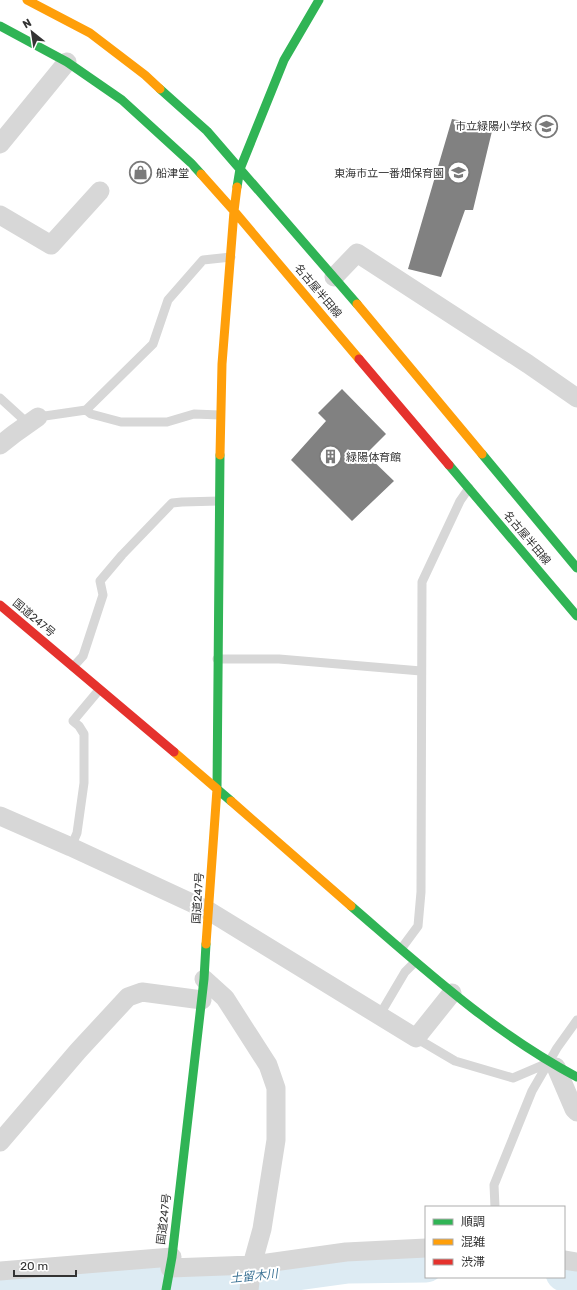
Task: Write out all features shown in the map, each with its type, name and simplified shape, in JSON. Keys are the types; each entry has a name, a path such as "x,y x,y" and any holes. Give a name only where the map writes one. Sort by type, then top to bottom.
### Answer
{"main road":[{"name":"名古屋半田線","path":"27,0 90,33 145,75 207,131 334,278 577,568"},
{"path":"320,0 284,60 240,169 234,211 220,415 217,789 452,994 507,1034 553,1064 577,1077"},
{"name":"名古屋半田線","path":"0,26 67,62 122,100 190,163 234,211 577,616"},
{"name":"国道247号","path":"0,605 217,789 202,1000 171,1263 166,1290"}],"street":[{"path":"0,144 67,62"},
{"path":"0,215 51,244 100,191"},
{"path":"334,278 357,253 521,359 577,398"},
{"path":"0,445 32,421"},
{"path":"0,816 209,911 416,1038 452,994"},
{"path":"204,979 224,998 268,1065 276,1088 276,1140 262,1229 252,1265 249,1290"},
{"path":"0,1142 78,1051 128,997 142,992 202,1000"},
{"path":"553,1064 574,1109 577,1112"},
{"path":"0,1271 171,1263 252,1265 346,1252 425,1248"},
{"path":"565,1260 577,1262"}],"lane":[{"path":"0,398 23,419 32,421 86,410 153,344 168,300 203,260 231,257"},
{"path":"86,410 91,414 121,422 167,422 194,414 220,415"},
{"path":"401,950 418,926 421,884 422,582 460,501 469,488"},
{"path":"73,667 83,656 103,595 100,581 122,555 172,503 219,501"},
{"path":"218,659 279,659 421,671"},
{"path":"70,847 77,834 84,783 84,734 79,726 73,721 99,690"},
{"path":"379,1016 405,972 415,962"},
{"path":"496,1206 494,1185 532,1091 553,1064 557,1048 577,1020"},
{"path":"416,1038 455,1061 514,1078 553,1064"}],"building":[{"path":"452,119 493,127 473,210 465,210 441,277 408,269"},
{"name":"緑陽体育館","path":"342,389 386,434 366,454 394,481 352,521 291,460 326,421 318,413"}],"waterway":[{"name":"土留木川","path":"10,1290 123,1282 180,1284 289,1273 348,1265 425,1264"},
{"name":"土留木川","path":"565,1273 577,1274"}],"traffic: fast":[{"path":"237,187 240,169 284,60 319,0"},
{"path":"0,26 67,62 122,100 201,174"},
{"path":"160,89 207,131 357,304"},
{"path":"482,454 577,568"},
{"path":"220,455 217,789 231,801"},
{"path":"449,465 577,616"},
{"path":"351,906 459,998 516,1040 577,1077"},
{"path":"166,1290 172,1257 204,979 206,944"}],"traffic: slow":[{"path":"27,0 90,33 145,75 160,89"},
{"path":"201,174 359,359"},
{"path":"220,455 222,364 237,187"},
{"path":"357,304 482,454"},
{"path":"174,752 217,789 206,944"},
{"path":"231,801 351,906"}],"traffic: jam":[{"path":"359,359 449,465"},
{"path":"0,605 174,752"}],"place":[{"name":"市立緑陽小学校","path":"547,126"},
{"name":"船津堂","path":"140,173"},
{"name":"東海市立一番畑保育園","path":"459,173"},
{"name":"緑陽体育館","path":"331,457"}]}
